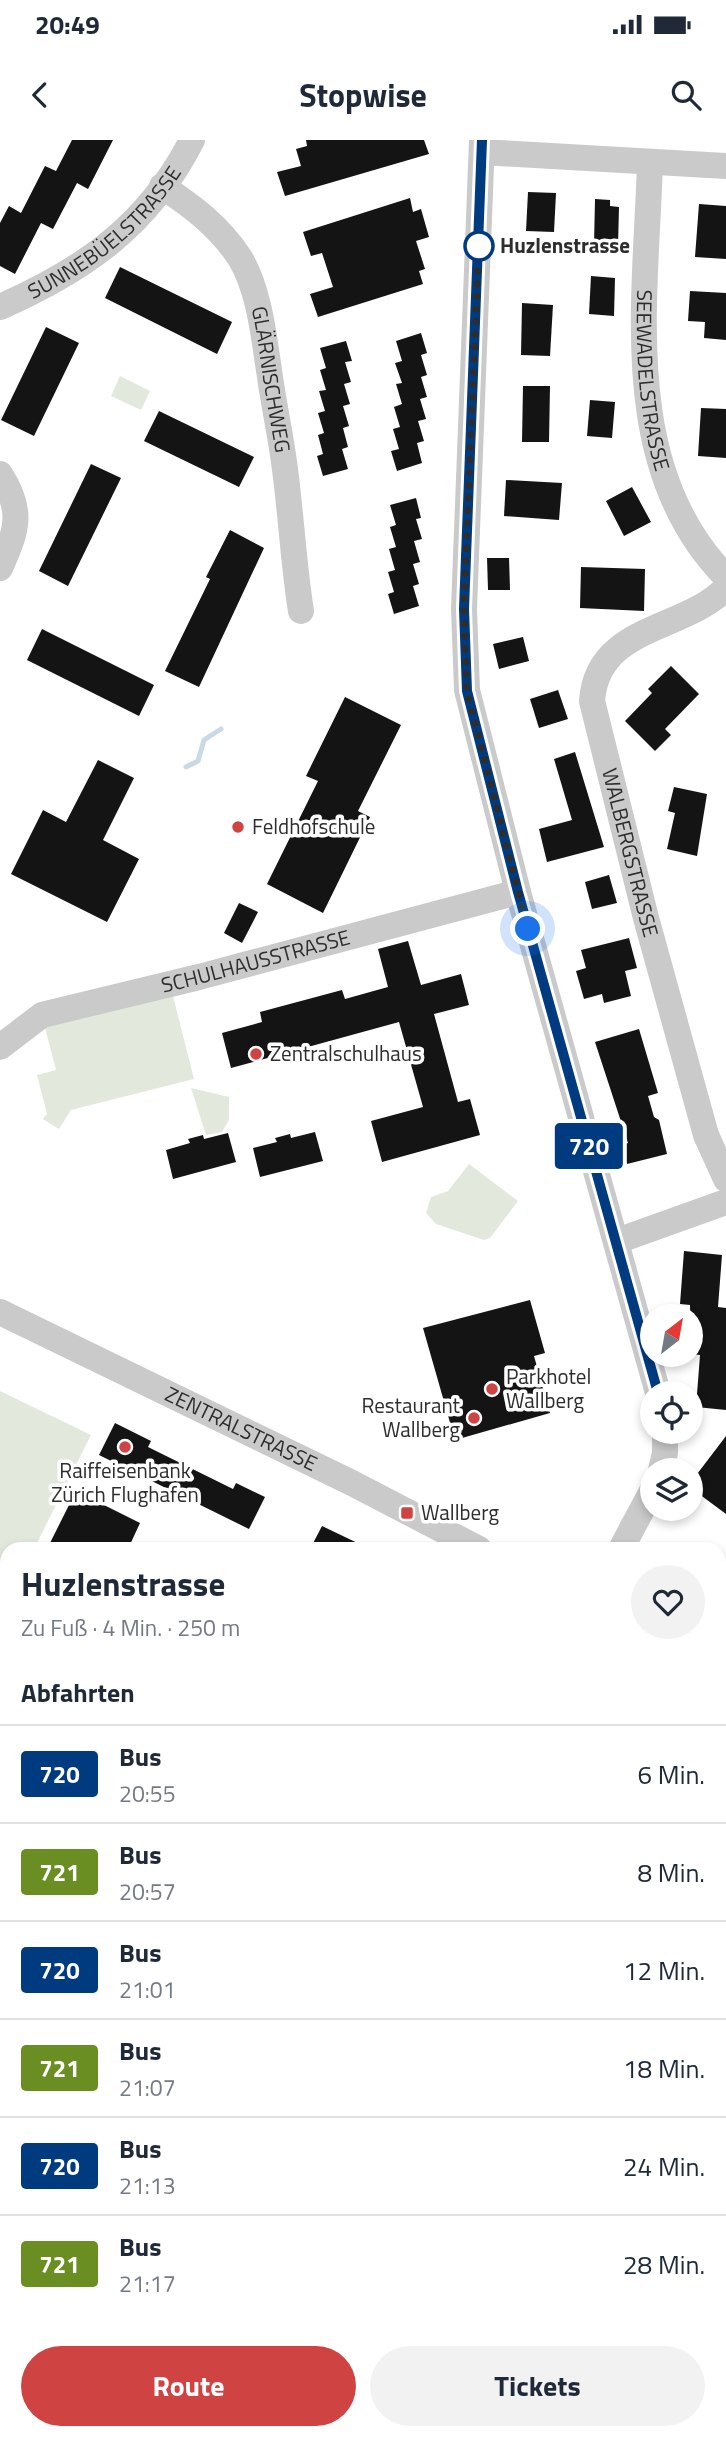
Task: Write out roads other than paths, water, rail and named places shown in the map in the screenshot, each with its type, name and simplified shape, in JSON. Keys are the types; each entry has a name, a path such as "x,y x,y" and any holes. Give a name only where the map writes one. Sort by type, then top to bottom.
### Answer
{"street":[{"name":"SUNNEBÜELSTRASSE","path":"0,307 51,284 84,265 116,239 162,187 192,140"},
{"path":"655,1381 518,892 467,691 464,609 482,146 650,162 726,166"},
{"name":"SEEWADELSTRASSE","path":"650,162 644,365 650,423 660,461 681,513 698,544 726,577"},
{"name":"GLÄRNISCHWEG","path":"162,187 202,212 225,236 242,261 253,292 265,343 284,464 290,533 302,611"},
{"path":"0,474 12,493 17,514 13,540 0,568"},
{"name":"WALBERGSTRASSE","path":"726,589 622,646 600,671 593,684 592,701 646,918 703,1122 726,1179"},
{"name":"SCHULHAUSSTRASSE","path":"0,1047 42,1015 199,977 518,892"},
{"path":"617,1241 726,1202"},
{"name":"ZENTRALSTRASSE","path":"0,1312 352,1483 461,1542"},
{"path":"625,1542 640,1513"}],"waterway":[{"path":"186,767 198,761 204,740 221,729"}],"place":[{"name":"Huzlenstrasse","path":"479,246"},
{"name":"Feldhofschule","path":"238,827"},
{"name":"Zentralschulhaus","path":"256,1054"},
{"name":"Parkhotel Wallberg","path":"492,1389"},
{"name":"Restaurant Wallberg","path":"474,1418"},
{"name":"Raiffeisenbank Zürich Flughafen","path":"125,1447"},
{"name":"Wallberg","path":"407,1513"}]}
